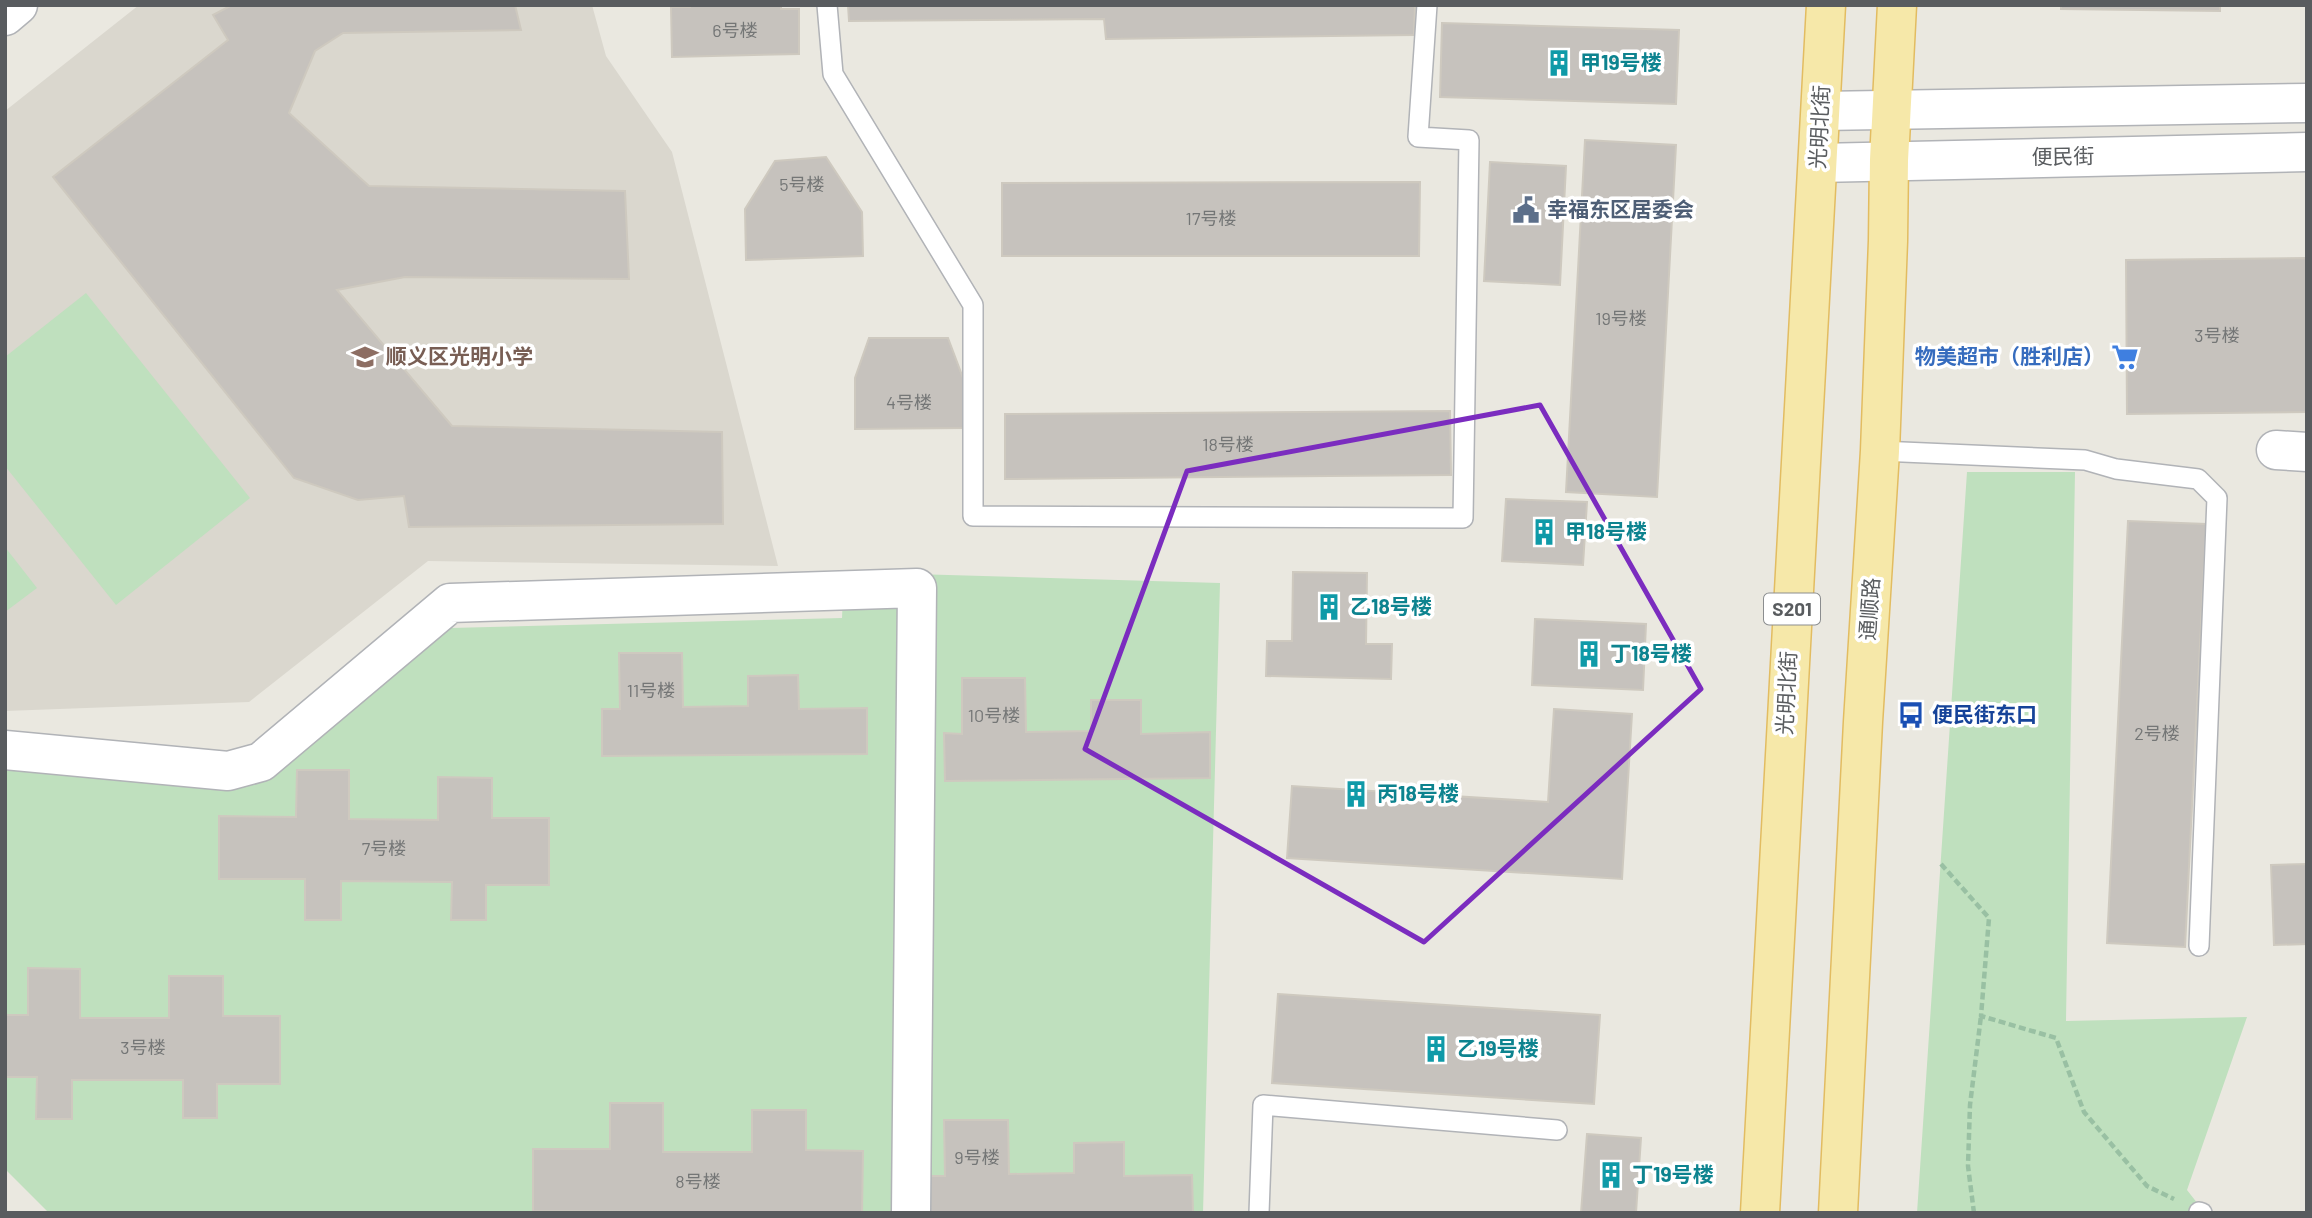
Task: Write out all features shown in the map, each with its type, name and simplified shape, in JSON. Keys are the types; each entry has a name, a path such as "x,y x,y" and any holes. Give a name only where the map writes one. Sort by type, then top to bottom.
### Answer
{"main road":[{"name":"光明北街","path":"1760,1213 1826,5"},
{"name":"通顺路","path":"1838,1213 1880,451 1897,5"}],"street":[{"path":"5,16 19,5"},
{"path":"1821,111 2307,103"},
{"name":"便民街","path":"1818,163 2307,152"},
{"path":"5,750 228,771 261,762 450,603 917,588 911,1213"}],"lane":[{"path":"827,5 833,74 973,305 973,516 1463,518 1469,140 1418,137 1427,5"},
{"path":"1880,451 2085,460 2116,469 2198,479 2217,498 2199,946"},
{"path":"1259,1213 1263,1105 1557,1130"}],"path":[{"path":"1941,864 1989,918 1982,1016 1970,1105 1968,1154 1975,1213"},
{"path":"1982,1016 2056,1038 2084,1112 2147,1185 2201,1212"}],"highlighted area":[{"path":"1540,405 1701,689 1424,942 1085,749 1187,471"}],"shaded area":[{"name":"顺义区光明小学","path":"139,5 592,5 606,56 672,152 778,566 428,561 249,702 5,711 5,111"}],"green space":[{"path":"86,293 250,498 116,605 5,466 5,357"},
{"path":"1967,472 2075,472 2066,1021 2247,1017 2187,1190 2205,1213 1917,1213"},
{"path":"5,547 37,588 5,612"},
{"path":"844,572 1220,583 1203,1213 49,1213 5,1169 5,769 265,779 450,628 842,618"}],"building":[{"path":"232,5 515,5 521,30 343,33 315,51 289,113 369,186 625,191 629,279 405,277 337,290 452,426 722,432 723,524 409,527 404,496 358,500 294,478 53,177 228,40 213,15"},
{"path":"781,5 781,9 799,9 799,54 672,57 671,7"},
{"path":"848,5 1415,5 1414,35 1106,39 1104,19 849,21"},
{"path":"2061,5 2220,5 2220,11 2061,9"},
{"name":"甲19号楼","path":"1442,23 1679,30 1676,104 1440,97"},
{"path":"1585,140 1676,145 1657,497 1566,492"},
{"path":"826,157 862,212 863,256 746,260 745,209 775,161"},
{"path":"1490,162 1566,166 1560,285 1484,281"},
{"path":"1420,182 1419,256 1002,256 1002,183"},
{"path":"2307,258 2307,412 2127,414 2126,260"},
{"path":"869,338 948,338 963,378 963,428 855,429 855,378"},
{"path":"1450,411 1451,475 1005,479 1005,414"},
{"name":"甲18号楼","path":"1506,499 1587,502 1583,565 1502,561"},
{"path":"2128,521 2206,524 2185,947 2107,943"},
{"name":"乙18号楼","path":"1293,572 1367,573 1366,644 1392,644 1391,679 1266,676 1267,641 1292,641"},
{"name":"丁18号楼","path":"1535,619 1646,624 1643,690 1532,685"},
{"path":"619,653 682,653 683,707 748,706 748,676 798,675 799,709 867,708 867,754 602,756 602,709 620,709"},
{"path":"962,678 1025,678 1026,732 1091,731 1091,700 1141,700 1141,734 1210,732 1210,778 945,781 944,733 962,734"},
{"name":"丙18号楼","path":"1554,709 1632,714 1622,879 1287,858 1292,786 1548,802"},
{"path":"297,770 349,770 349,819 438,820 438,777 492,778 492,818 549,818 549,885 486,885 486,920 451,920 452,882 341,881 341,920 305,920 305,879 219,879 219,816 296,817"},
{"path":"2307,864 2307,944 2274,945 2271,865"},
{"path":"28,968 80,969 80,1018 169,1018 169,976 223,976 223,1016 280,1016 280,1084 217,1084 217,1118 183,1118 183,1080 72,1080 72,1119 36,1119 37,1077 5,1077 5,1015 28,1015"},
{"name":"乙19号楼","path":"1278,994 1600,1015 1594,1104 1272,1083"},
{"path":"610,1103 663,1103 663,1152 752,1152 752,1110 806,1110 806,1150 863,1151 862,1213 533,1211 533,1149 610,1149"},
{"path":"944,1120 1008,1120 1009,1174 1074,1173 1074,1143 1124,1142 1124,1176 1192,1175 1193,1213 928,1213 927,1176 945,1176"},
{"name":"丁19号楼","path":"1587,1134 1641,1138 1636,1213 1581,1213"}],"place":[{"name":"甲19号楼","path":"1559,63"},
{"name":"幸福东区居委会","path":"1526,210"},
{"name":"顺义区光明小学","path":"365,357"},
{"name":"物美超市（胜利店）","path":"2125,357"},
{"name":"甲18号楼","path":"1544,532"},
{"name":"乙18号楼","path":"1329,607"},
{"name":"丁18号楼","path":"1589,654"},
{"name":"便民街东口","path":"1911,715"},
{"name":"丙18号楼","path":"1356,794"},
{"name":"乙19号楼","path":"1436,1049"},
{"name":"丁19号楼","path":"1611,1175"}]}
